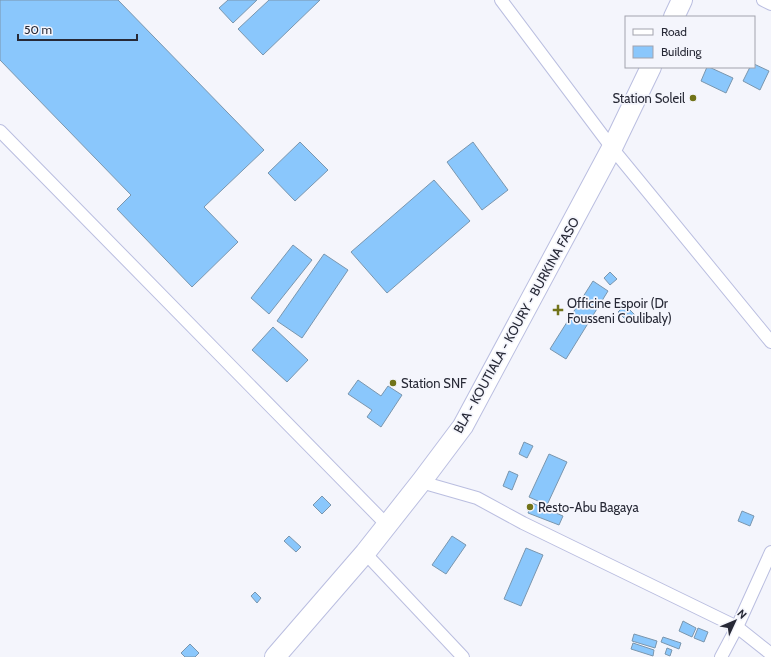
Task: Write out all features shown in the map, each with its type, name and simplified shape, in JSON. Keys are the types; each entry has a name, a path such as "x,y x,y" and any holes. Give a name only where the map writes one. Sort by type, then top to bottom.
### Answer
{"main road":[{"path":"674,16 682,0"},
{"name":"BLA - KOUTIALA - KOURY - BURKINA FASO","path":"275,657 387,525 463,426 612,148 651,68"}],"street":[{"path":"501,0 612,148 771,342"},
{"path":"763,0 771,4"},
{"path":"0,132 387,525"},
{"path":"421,482 477,498 524,523 737,627 771,654"},
{"path":"721,657 737,627 771,552"},
{"path":"364,553 463,657"}],"building":[{"path":"0,0 118,0 264,150 204,207 238,242 192,287 117,209 131,195 0,60"},
{"path":"228,0 257,0 233,23 219,8"},
{"path":"269,0 320,0 263,55 238,29"},
{"path":"755,64 769,71 760,90 743,81 750,68 755,68"},
{"path":"707,68 711,68 733,78 726,93 701,81"},
{"path":"300,142 328,170 295,201 268,173"},
{"path":"473,142 508,190 482,210 447,162"},
{"path":"434,180 470,221 387,293 351,252"},
{"path":"293,245 312,260 269,314 251,298"},
{"path":"324,254 348,270 302,338 277,321"},
{"path":"610,272 617,279 610,285 604,278"},
{"path":"593,281 608,291 566,359 550,349"},
{"path":"625,305 635,315 628,322 618,312"},
{"path":"273,327 308,360 287,382 252,350"},
{"path":"358,380 381,396 388,386 402,395 381,427 367,417 372,410 348,394"},
{"path":"524,442 533,446 527,458 519,454"},
{"path":"549,454 567,462 547,505 529,497"},
{"path":"509,471 518,475 512,490 503,486"},
{"path":"322,496 331,505 322,514 313,505"},
{"path":"532,503 563,516 559,525 528,513"},
{"path":"742,511 754,516 750,526 738,521"},
{"path":"289,536 301,547 296,552 284,541"},
{"path":"452,536 466,545 446,574 432,565"},
{"path":"526,548 543,555 521,606 504,599"},
{"path":"255,592 261,598 257,603 251,596"},
{"path":"683,621 696,628 692,637 679,631"},
{"path":"698,628 708,632 704,642 694,638"},
{"path":"634,634 657,641 655,648 632,641"},
{"path":"663,637 681,643 679,649 661,642"},
{"path":"633,643 654,650 653,656 631,649"},
{"path":"190,644 199,653 195,657 185,657 181,653"},
{"path":"667,648 672,650 670,656 665,654"}],"place":[{"name":"Station Soleil","path":"693,98"},
{"name":"Officine Espoir (Dr Fousseni Coulibaly)","path":"558,310"},
{"name":"Station SNF","path":"393,383"},
{"name":"Resto-Abu Bagaya","path":"530,507"}]}
